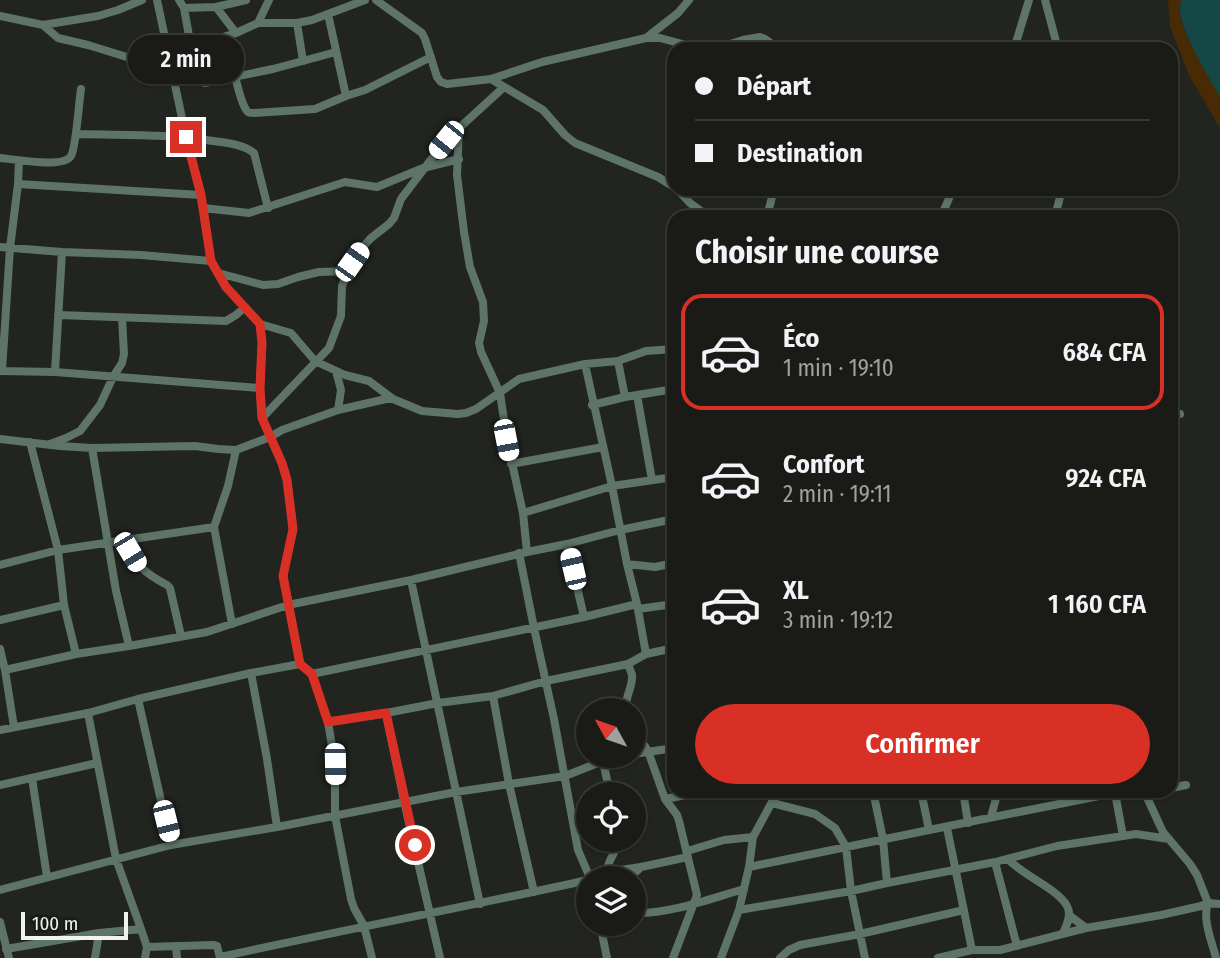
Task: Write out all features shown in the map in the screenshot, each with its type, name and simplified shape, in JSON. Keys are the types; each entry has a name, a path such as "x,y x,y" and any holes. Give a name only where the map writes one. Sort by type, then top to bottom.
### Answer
{"street":[{"path":"0,16 43,25 98,16 142,0"},
{"path":"157,0 201,195 211,261 226,287 260,324 291,333 315,361 336,372 369,381 393,400 422,411 458,414 476,409 519,379 584,364 618,361 646,351 667,350"},
{"path":"191,74 191,47 181,4 216,7 246,0"},
{"path":"258,23 270,0"},
{"path":"168,52 236,33 258,23 297,23 312,20 365,0"},
{"path":"376,0 422,33 437,77 447,84 491,79 542,62 646,38 675,42"},
{"path":"646,38 678,13 689,0"},
{"path":"1016,42 1029,0"},
{"path":"1045,0 1056,42"},
{"path":"216,7 236,33"},
{"path":"328,14 345,96"},
{"path":"297,23 303,61"},
{"path":"43,25 58,38 172,71 186,72 205,83 336,52"},
{"path":"737,42 760,37 769,42"},
{"path":"235,76 246,110 254,113 308,110 365,90 431,57"},
{"path":"491,79 543,110 575,143 667,183"},
{"path":"262,418 329,348 341,316 342,286 360,250 394,218 401,199 423,168 459,127 504,87"},
{"path":"0,158 61,162 69,158 76,134 81,89"},
{"path":"459,127 457,175 467,254 484,302 484,321 479,343 500,393 511,464 523,513 523,553 534,628 578,850 585,866"},
{"path":"76,134 186,137 249,148 254,153 268,208"},
{"path":"203,208 250,213 345,182 377,187 423,168 459,159"},
{"path":"19,161 2,312 1,371 55,372 260,388"},
{"path":"18,184 201,195"},
{"path":"683,196 700,210"},
{"path":"0,247 211,261"},
{"path":"55,372 62,252"},
{"path":"218,273 263,285 278,284 319,272 348,271"},
{"path":"58,315 226,321 244,307"},
{"path":"50,444 80,431 100,405 122,363 122,318"},
{"path":"260,324 262,418 287,480 293,529 283,576 288,605 300,664 312,674 328,722 335,764 335,816 354,908 364,926 372,958"},
{"path":"618,361 625,397"},
{"path":"584,364 646,654"},
{"path":"336,372 341,390 338,410"},
{"path":"592,405 667,390"},
{"path":"637,395 652,480"},
{"path":"0,439 92,448 195,446 236,450 338,410 386,399 393,400"},
{"path":"30,442 58,550 64,605 76,654"},
{"path":"511,464 603,447"},
{"path":"92,448 107,541 129,646"},
{"path":"232,624 214,527 228,486 236,450"},
{"path":"523,513 612,486 667,478"},
{"path":"5,670 76,654 207,632 288,605 411,580 667,520"},
{"path":"0,565 107,541 214,527"},
{"path":"123,539 143,570 170,588 181,636"},
{"path":"567,544 584,617"},
{"path":"627,564 655,567 667,565"},
{"path":"411,580 480,904"},
{"path":"0,620 64,605"},
{"path":"312,674 584,617 667,605"},
{"path":"0,649 14,727"},
{"path":"328,722 493,695 628,664 646,654 667,650"},
{"path":"0,730 88,713 138,699 300,664"},
{"path":"627,698 632,674 628,664"},
{"path":"251,673 277,827"},
{"path":"493,695 509,784 534,892"},
{"path":"138,699 172,845"},
{"path":"88,713 116,859 141,929 146,947 145,958"},
{"path":"386,713 440,958"},
{"path":"646,748 665,799 677,815 697,895 673,958"},
{"path":"648,751 667,749"},
{"path":"0,786 97,763"},
{"path":"0,890 172,845 404,801 565,776 585,768"},
{"path":"32,778 47,877"},
{"path":"1178,787 1186,785"},
{"path":"665,799 670,798"},
{"path":"721,958 739,910 753,837 774,798"},
{"path":"874,798 883,839 887,883"},
{"path":"922,798 929,830"},
{"path":"964,798 968,823"},
{"path":"991,817 996,798"},
{"path":"749,867 947,828 1073,798"},
{"path":"1120,798 1123,836"},
{"path":"1147,798 1163,832 1197,875 1208,903 1206,918 1216,958"},
{"path":"772,803 815,814 835,828 846,847 851,891 865,958"},
{"path":"947,828 972,950"},
{"path":"739,910 1009,860 1057,846 1136,834 1169,839"},
{"path":"645,866 724,840 753,837"},
{"path":"1009,860 1017,869 1059,895 1068,906 1069,915 1063,933"},
{"path":"995,862 1017,946"},
{"path":"146,947 213,945 217,946 220,957 576,882"},
{"path":"646,912 694,904 744,889"},
{"path":"937,958 972,950 1000,950 1086,928 1161,915 1208,903 1220,904"},
{"path":"780,958 800,945 964,910"},
{"path":"1069,915 1086,928"},
{"path":"0,922 7,953 99,933 141,929"},
{"path":"95,958 99,933"},
{"path":"602,936 607,958"},
{"path":"176,946 177,958"}],"shaded area":[{"path":"1168,0 1182,0 1180,10 1186,34 1219,95 1220,128 1189,75 1170,27"}],"water":[{"path":"1182,0 1220,0 1220,97 1187,34 1180,9"}],"route":[{"path":"186,137 201,195 211,261 226,287 260,324 262,418 287,480 293,529 283,576 300,664 312,674 328,722 386,713 415,845"}]}
